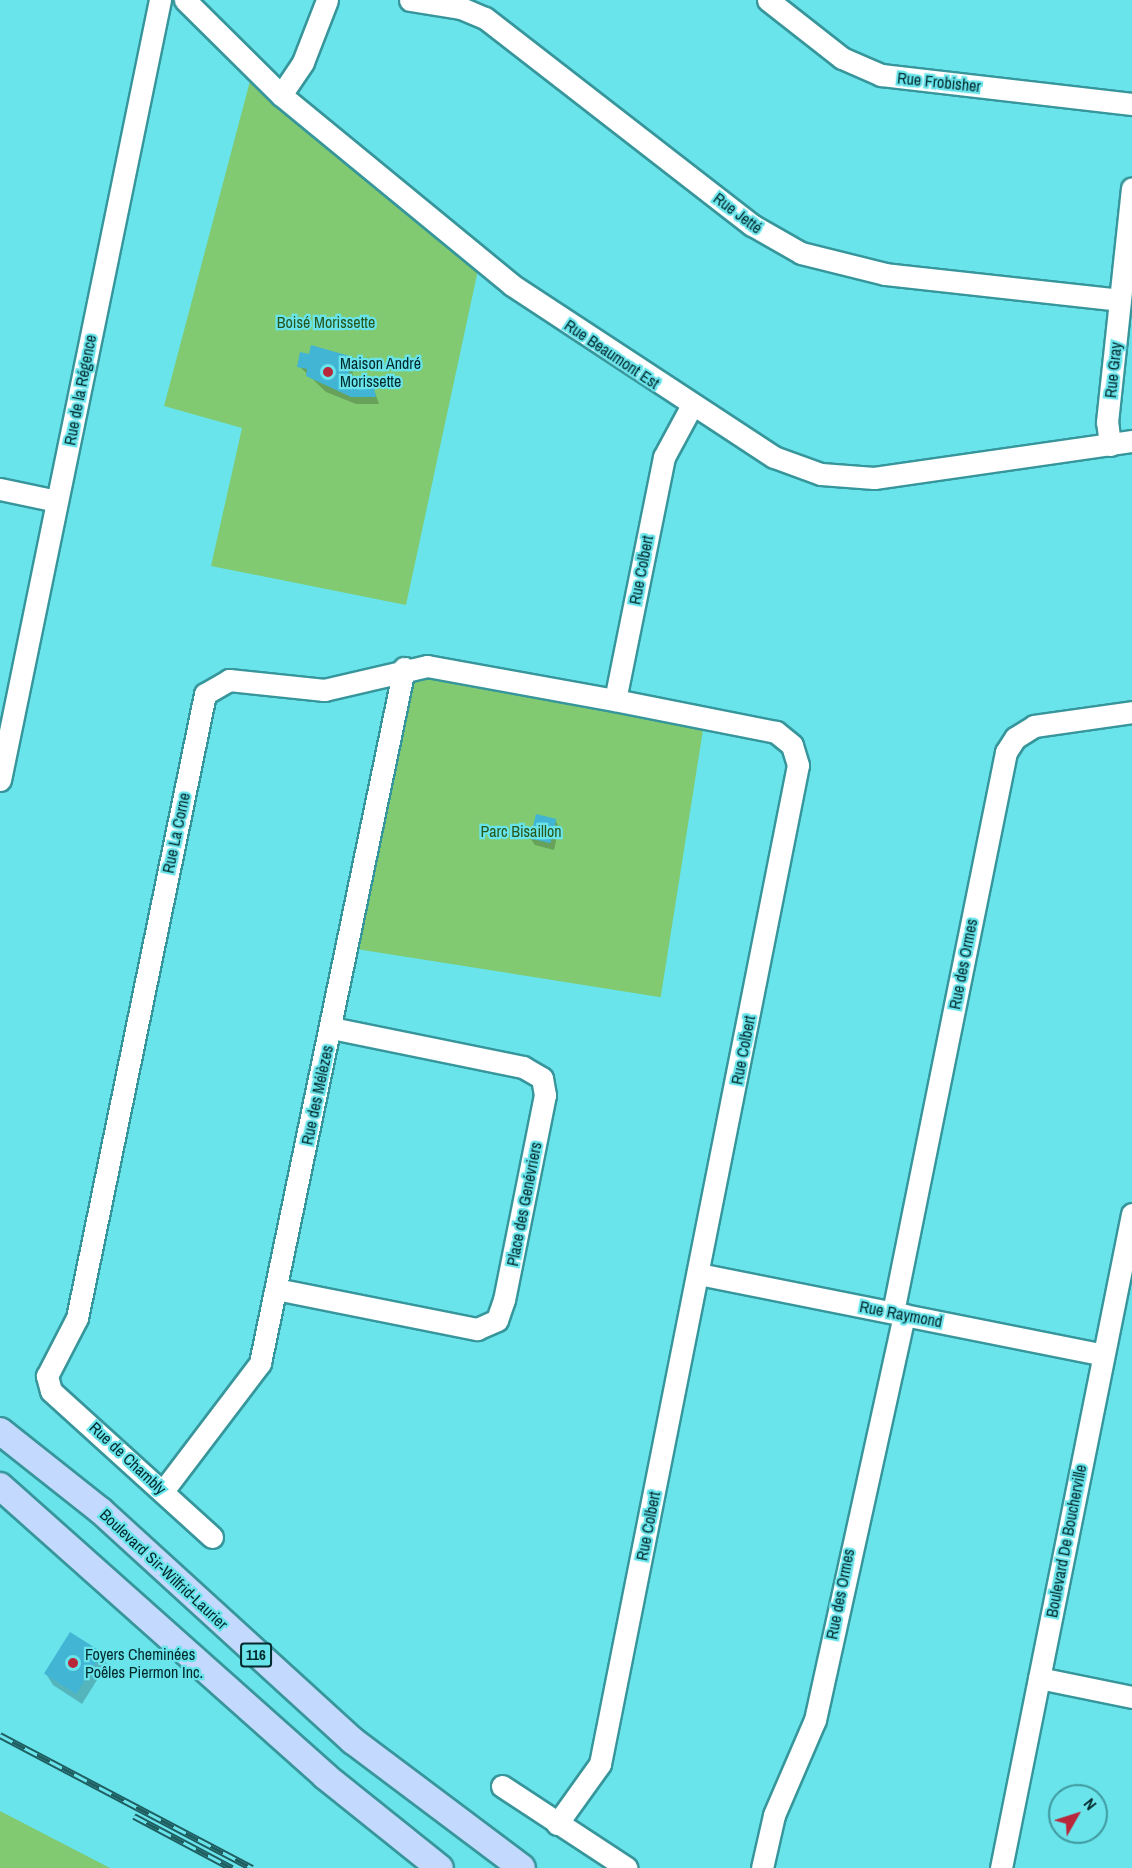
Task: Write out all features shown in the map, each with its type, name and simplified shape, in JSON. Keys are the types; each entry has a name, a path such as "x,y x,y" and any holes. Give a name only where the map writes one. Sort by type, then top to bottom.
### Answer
{"main road":[{"name":"Boulevard Sir-Wilfrid-Laurier","path":"0,1431 101,1511 353,1741 522,1868"},
{"name":"116","path":"0,1486 325,1776 440,1868"}],"street":[{"name":"Rue de la Régence","path":"0,780 160,0"},
{"name":"Rue Beaumont Est","path":"184,0 281,95 512,285 691,407 785,462 849,478 918,474 1132,441"},
{"path":"281,95 303,62 327,0"},
{"name":"Rue Jetté","path":"410,0 461,8 485,18 752,225 801,253 885,274 1120,300"},
{"name":"Rue Frobisher","path":"768,0 842,58 882,75 1132,104"},
{"name":"Rue Gray","path":"1110,445 1120,300 1132,188"},
{"name":"Rue Colbert","path":"557,1824 600,1764 699,1274 798,760 789,741 776,732 615,700 664,457 691,407"},
{"path":"0,489 57,501"},
{"name":"Rue La Corne","path":"47,1379 77,1318 206,694 230,680 324,690 404,668 427,666 615,700"},
{"name":"Rue des Mélèzes","path":"163,1491 255,1374 276,1289 404,668"},
{"name":"Rue des Ormes","path":"762,1868 774,1815 815,1720 899,1313 1006,752 1029,728 1132,712"},
{"name":"Place des Genévriers","path":"276,1289 477,1329 497,1320 504,1300 545,1095 542,1078 523,1067 331,1028"},
{"name":"Boulevard De Boucherville","path":"1000,1868 1103,1355 1127,1266 1132,1214"},
{"name":"Rue Raymond","path":"699,1274 1103,1355"},
{"name":"Rue de Chambly","path":"47,1379 51,1391 212,1537"},
{"path":"1039,1678 1132,1696"},
{"path":"502,1786 627,1868"}],"green space":[{"name":"Boisé Morissette","path":"250,81 478,270 406,605 211,566 242,428 164,406"},
{"name":"Parc Bisaillon","path":"404,668 705,716 661,997 359,949"},
{"path":"0,1811 110,1868 0,1868"}],"building":[{"name":"Maison André Morissette","path":"311,345 353,357 348,376 373,383 376,397 351,397 306,376 307,369 297,367 300,352 309,354"},
{"path":"536,814 556,819 550,843 530,838"},
{"name":"Foyers Cheminées Poêles Piermon Inc.","path":"70,1632 102,1652 76,1694 44,1674"}],"railway":[{"path":"0,1735 252,1868"},
{"path":"134,1816 232,1868"}],"place":[{"name":"Maison André Morissette","path":"328,372"},
{"name":"Foyers Cheminées Poêles Piermon Inc.","path":"73,1663"}]}
